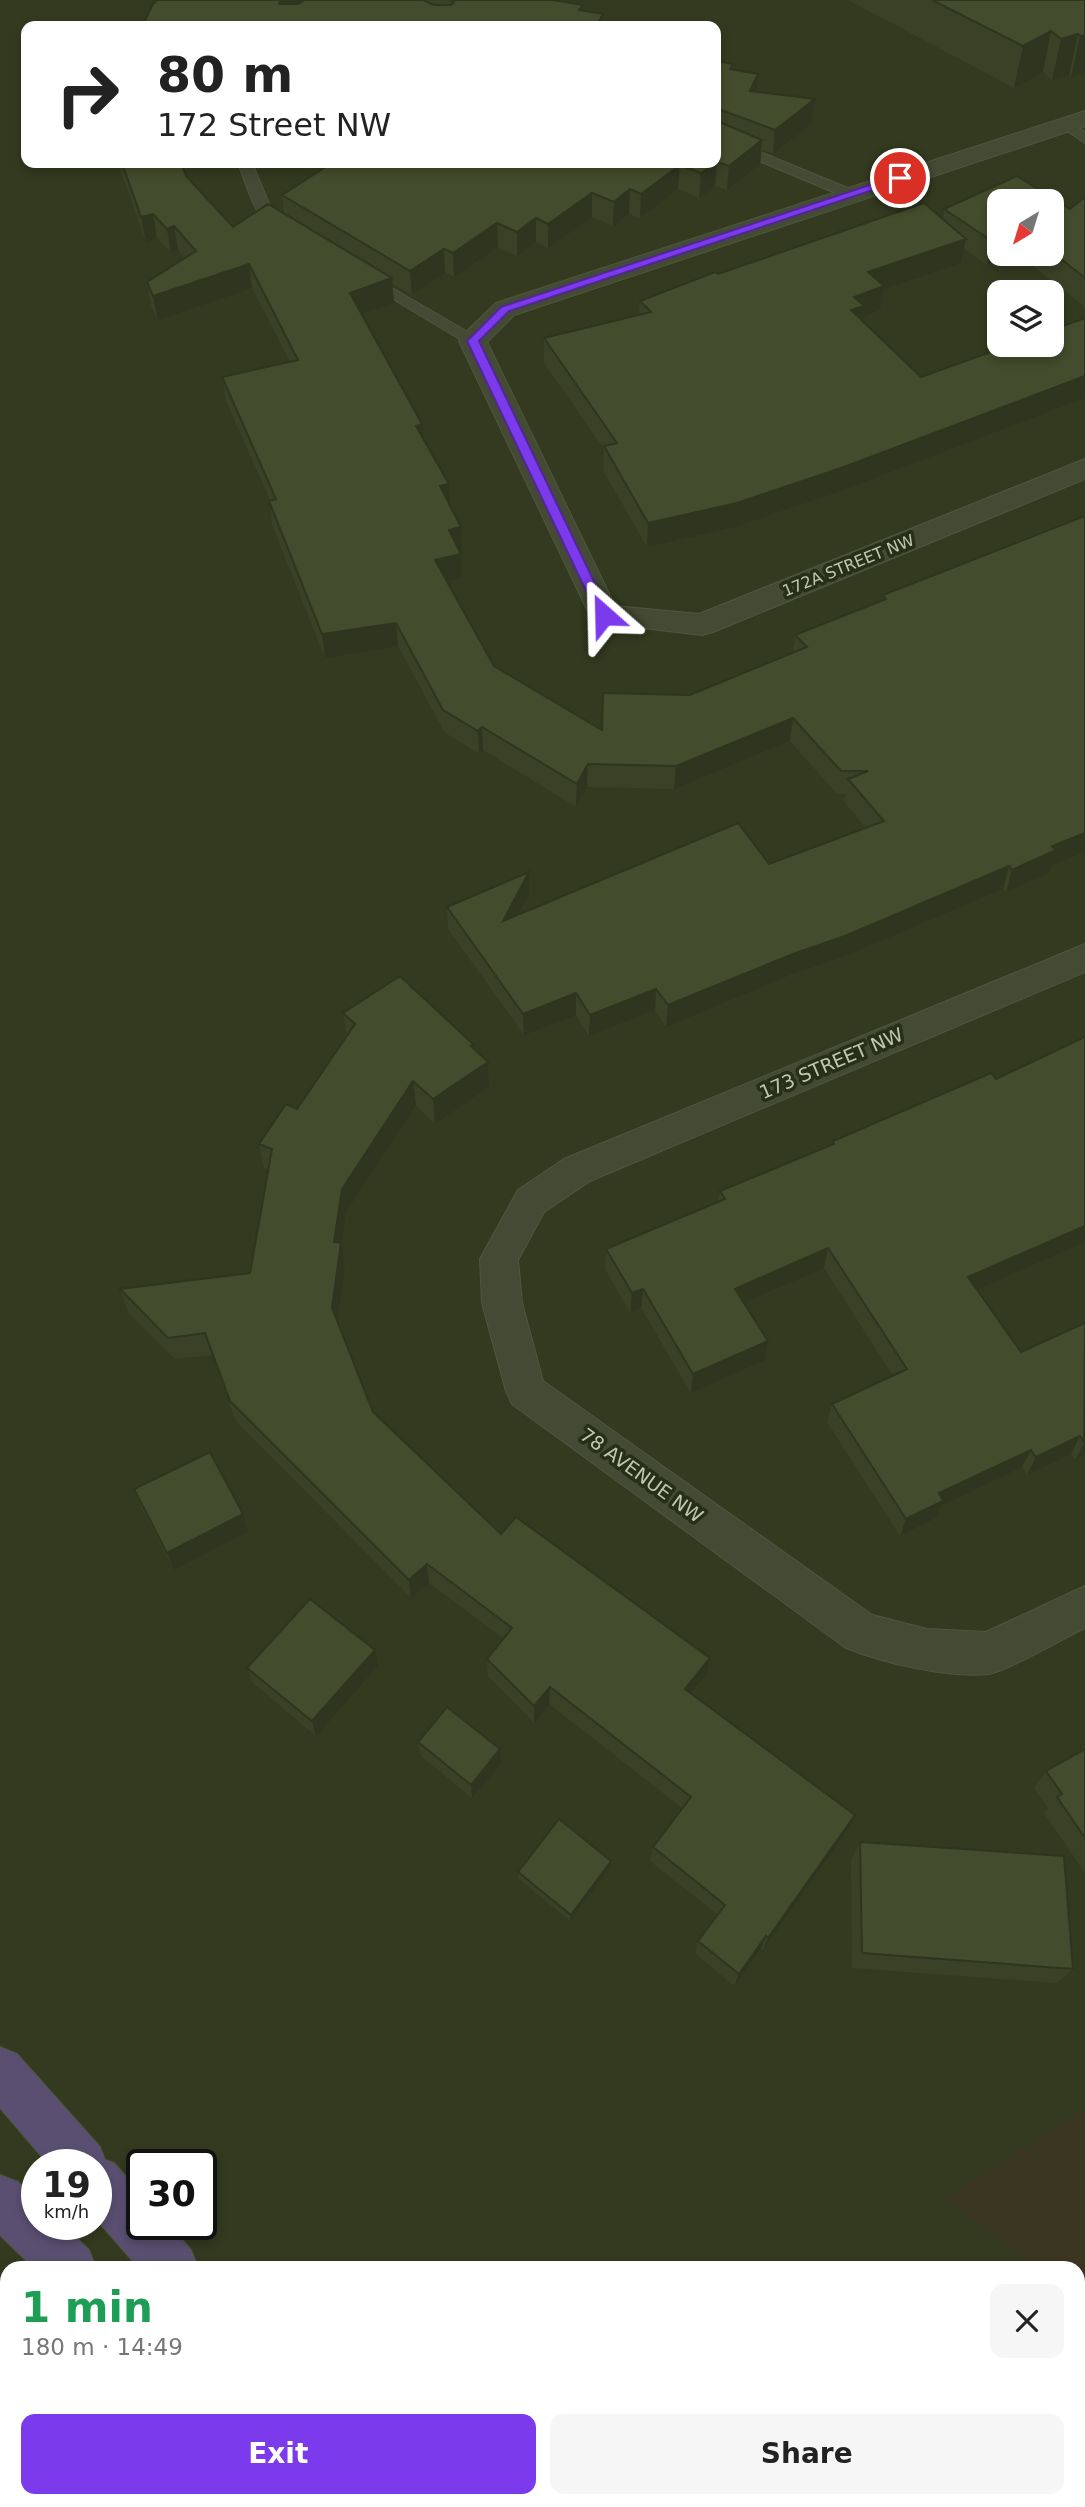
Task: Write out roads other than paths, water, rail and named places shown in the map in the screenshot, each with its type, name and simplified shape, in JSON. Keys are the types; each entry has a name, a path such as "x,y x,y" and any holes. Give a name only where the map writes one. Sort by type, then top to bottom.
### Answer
{"highway":[{"path":"0,2071 68,2149"},
{"path":"112,2199 167,2261"},
{"path":"0,2200 64,2261"}],"street":[{"path":"473,341 505,309 850,194 1079,127"},
{"name":"172A STREET NW","path":"473,341 604,615 702,625 1085,468"},
{"name":"173 STREET NW","path":"577,1170 1085,957"},
{"name":"78 AVENUE NW","path":"577,1170 531,1201 499,1259 502,1303 526,1391 861,1633 927,1650 989,1653 1085,1606"}],"lane":[{"path":"721,140 850,194"},
{"path":"246,168 268,218 291,232"},
{"path":"359,273 473,341"}]}
